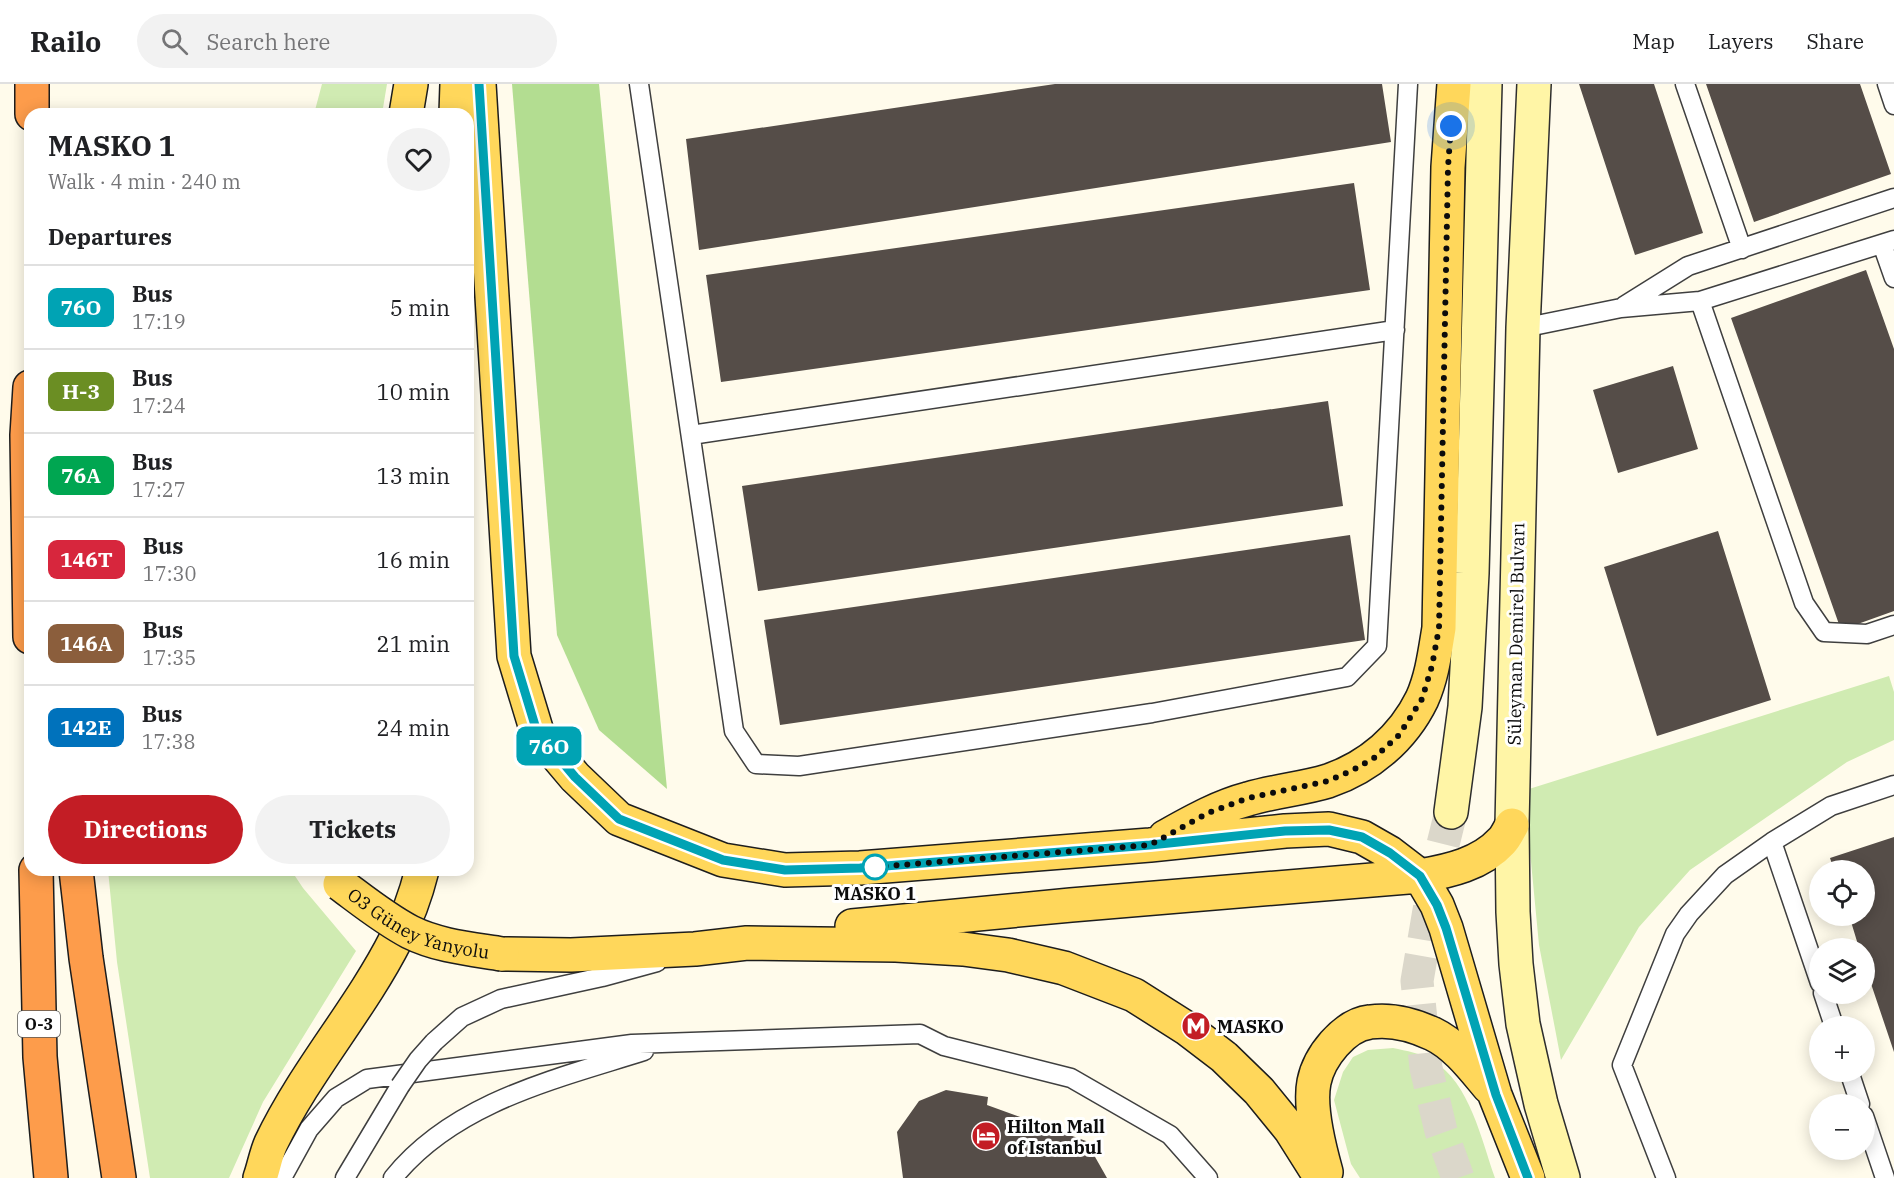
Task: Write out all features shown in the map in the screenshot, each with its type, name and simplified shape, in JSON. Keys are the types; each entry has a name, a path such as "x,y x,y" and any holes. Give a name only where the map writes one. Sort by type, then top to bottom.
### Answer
{"highway":[{"path":"32,84 32,108"},
{"name":"O-3","path":"36,876 40,1057 51,1178"},
{"path":"77,876 86,958 118,1178"}],"main road":[{"path":"407,108 411,84"},
{"path":"456,108 457,84"},
{"path":"479,84 514,656 537,732 575,777 619,819 723,860 785,870 860,868 1150,845 1238,835 1329,830 1362,837 1390,853 1420,876 1437,905 1496,1095 1528,1178"},
{"path":"1150,845 1208,813 1248,798 1328,781 1353,770 1374,758 1399,735 1422,699 1432,666 1439,628 1448,167 1454,84"},
{"path":"1451,812 1465,707 1472,573 1485,84"},
{"name":"Süleyman Demirel Bulvarı","path":"1534,84 1522,328 1512,825 1513,912 1523,1023 1541,1104 1563,1178"},
{"path":"747,943 833,927 1420,876 1451,870 1474,861 1502,841 1512,825"},
{"path":"260,1178 270,1145 302,1085 378,971 397,938 415,896 420,876"},
{"name":"O3 Güney Yanyolu","path":"334,877 372,909 412,933 457,947 502,954 571,955 695,949 747,943"},
{"path":"747,943 896,945 963,949 1008,955 1064,968 1134,995 1224,1057 1259,1091 1290,1129 1321,1178"},
{"path":"1328,1178 1315,1120 1313,1084 1318,1065 1345,1033 1369,1022 1404,1023 1434,1034 1467,1060 1496,1095"}],"lane":[{"path":"639,84 735,730 756,764 799,766 1152,713 1347,677 1377,646 1408,84"},
{"path":"1685,84 1742,249"},
{"path":"1887,84 1894,105"},
{"path":"1621,308 1688,266 1894,198"},
{"path":"1522,328 1621,308 1700,301 1888,242 1894,278"},
{"path":"1700,301 1804,603 1824,632 1867,634 1894,625"},
{"path":"691,435 1395,330"},
{"path":"1666,1178 1622,1065 1680,928 1689,914 1725,875 1772,842 1831,806 1894,785"},
{"path":"1772,842 1809,951"},
{"path":"345,1178 418,1060 462,1017 501,999 602,977 676,957 695,949"},
{"path":"282,1178 309,1129 336,1098 367,1079 632,1044 920,1034 944,1046 1071,1078 1170,1135 1208,1178"},
{"path":"393,1178 403,1165 440,1133 496,1101 671,1043"},
{"path":"1875,1148 1885,1178"}],"green space":[{"path":"322,84 387,84 383,108 316,108"},
{"path":"512,84 599,84 667,789 599,730 557,635"},
{"path":"1889,676 1894,692 1894,740 1847,762 1690,870 1639,927 1561,1060 1539,945 1529,841 1529,789"},
{"path":"109,876 295,876 356,951 263,1102 229,1178 150,1178 117,962"},
{"path":"1393,1048 1429,1058 1446,1071 1456,1083 1473,1113 1495,1178 1360,1178 1351,1164 1334,1100 1343,1072 1353,1057 1368,1050"}],"building":[{"path":"1055,84 1382,84 1391,142 699,250 686,139"},
{"path":"1579,84 1654,84 1703,233 1635,255"},
{"path":"1706,84 1860,84 1891,174 1754,222"},
{"path":"1354,183 1370,290 721,382 706,275"},
{"path":"1866,270 1894,349 1894,611 1841,630 1731,318"},
{"path":"1673,366 1698,449 1618,473 1593,390"},
{"path":"1328,401 1343,506 758,591 742,486"},
{"path":"1718,531 1771,700 1657,736 1604,567"},
{"path":"1350,535 1365,640 780,725 764,620"},
{"path":"1894,837 1894,1052 1875,996 1875,938 1856,938 1852,926 1875,926 1875,860 1831,860 1830,858"},
{"name":"Hilton Mall of Istanbul","path":"946,1090 988,1097 987,1105 1086,1141 1107,1178 903,1178 897,1132 919,1101"}],"tunnel":[{"path":"1451,812 1434,881 1417,981 1426,1068 1441,1131 1458,1178"}],"bus line":[{"name":"76O","path":"479,84 514,656 537,732 575,777 619,819 723,860 785,870 860,868 1014,857 1285,831 1329,830 1362,837 1390,853 1420,876 1437,905 1496,1095 1528,1178"}],"place":[{"name":"MASKO 1","path":"875,867"},
{"name":"MASKO","path":"1196,1026"},
{"name":"Hilton Mall of Istanbul","path":"986,1136"}],"route":[{"path":"875,867 1150,845 1208,813 1248,798 1328,781 1353,770 1374,758 1399,735 1422,699 1432,666 1439,628 1448,167 1451,126"}]}
